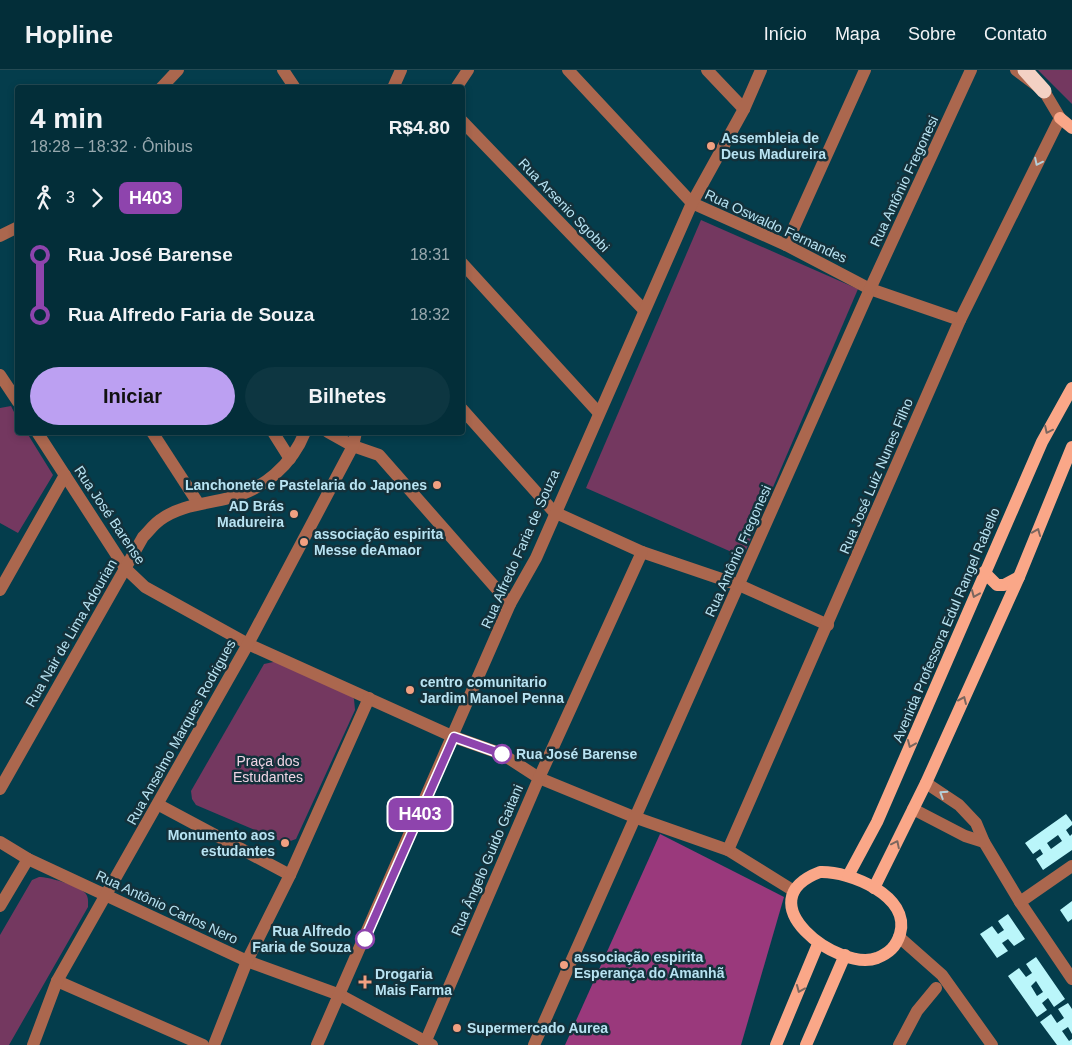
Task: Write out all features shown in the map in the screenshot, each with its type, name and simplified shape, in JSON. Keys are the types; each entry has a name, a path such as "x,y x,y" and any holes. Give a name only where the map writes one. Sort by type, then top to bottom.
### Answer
{"highway":[{"path":"1025,70 1044,91"}],"main road":[{"path":"1060,118 1072,128"},
{"name":"Avenida Professora Edul Rangel Rabello","path":"848,876 878,822 984,572 1042,442 1059,408 1072,388"},
{"path":"874,888 926,783 1019,577 1072,447"},
{"path":"984,572 997,585 1004,585 1019,577"},
{"path":"820,872 834,872 874,888 892,902 902,926 894,947 886,954 873,959 845,954 818,944 798,925 792,901 794,891 806,878 820,872"},
{"path":"776,1045 818,944"},
{"path":"806,1045 845,954"}],"street":[{"path":"167,85 178,70"},
{"path":"283,70 293,85"},
{"path":"394,85 401,70"},
{"path":"458,85 468,70"},
{"name":"Rua Oswaldo Fernandes","path":"568,70 692,203 786,245 870,289 960,320"},
{"path":"707,70 744,109"},
{"name":"Rua Alfredo Faria de Souza","path":"317,1045 454,737 510,604 536,558 554,512 692,203 744,109 761,70"},
{"path":"786,245 865,70"},
{"name":"Rua Antônio Fregonesi","path":"534,1045 870,289 971,70"},
{"path":"1016,70 1044,91 1060,118"},
{"name":"Rua José Luiz Nunes Filho","path":"728,850 960,320 1060,118"},
{"name":"Rua Arsenio Sgobbi","path":"465,124 644,310"},
{"path":"0,236 15,228"},
{"path":"465,266 598,412"},
{"path":"1,380 15,398"},
{"path":"465,411 554,512 642,552 739,585 828,625"},
{"name":"Rua José Barense","path":"39,435 125,568 145,587 248,644 454,737 502,754 539,778 634,817 728,850 794,891"},
{"path":"154,435 198,503"},
{"path":"275,435 290,459"},
{"name":"Rua Nair de Lima Adourian","path":"0,789 143,537 160,520 198,503 230,498 264,485 290,459 304,435"},
{"path":"333,435 353,446 379,454 510,604"},
{"name":"Rua Anselmo Marques Rodrigues","path":"33,1045 57,981 105,894 159,805 248,644 353,446 355,435"},
{"path":"0,590 66,476"},
{"name":"Rua Ângelo Guido Gaitani","path":"427,1044 539,778 642,552"},
{"path":"214,1045 247,961 290,875 369,698"},
{"path":"926,783 960,805 972,819 1020,902 1072,979"},
{"path":"159,805 290,875"},
{"path":"914,808 965,836 984,842"},
{"path":"965,836 972,819"},
{"name":"Rua Antônio Carlos Nero","path":"0,842 28,859 247,961 340,995 427,1044"},
{"path":"0,906 28,859"},
{"path":"1020,902 1072,866"},
{"path":"899,937 942,975 992,1045"},
{"path":"57,981 203,1045"},
{"path":"903,1043 917,1010 936,988"}],"green space":[{"path":"1038,70 1072,70 1072,104"},
{"path":"701,220 858,289 743,557 586,488"},
{"path":"11,406 15,414 15,435 28,435 53,475 18,533 0,523 0,408"},
{"name":"Praça dos Estudantes","path":"278,661 350,693 354,699 355,710 296,839 285,843 196,805 192,799 191,791 264,664"},
{"path":"39,877 63,882 81,889 86,894 88,907 9,1045 0,1045 0,935 32,880"}],"shaded area":[{"path":"660,834 784,897 741,1045 565,1045"}],"building":[{"path":"1066,814 1072,822 1072,825 1066,830 1070,836 1072,834 1072,850 1043,870 1036,859 1043,854 1040,849 1033,854 1025,843","holes":["1058,835 1062,841 1051,849 1047,843"]},
{"path":"1072,901 1072,919 1068,922 1060,910"},
{"path":"1008,914 1025,939 1014,946 1008,939 1002,943 1008,951 997,958 980,934 992,926 998,934 1004,930 998,921"},
{"path":"1036,957 1065,999 1054,1007 1048,998 1042,1003 1047,1010 1037,1017 1008,976 1019,968 1026,977 1032,973 1026,964","holes":["1036,981 1043,992 1037,996 1031,986"]},
{"path":"1068,1003 1072,1009 1072,1034 1068,1027 1062,1031 1069,1041 1072,1039 1072,1045 1057,1045 1040,1022 1051,1014 1057,1023 1064,1018 1058,1009"}],"bus line":[{"name":"H403","path":"365,939 454,737 502,754"}],"place":[{"name":"Assembleia de Deus Madureira","path":"711,146"},
{"name":"Lanchonete e Pastelaria do Japones","path":"437,485"},
{"name":"AD Brás Madureira","path":"294,514"},
{"name":"associação espirita Messe deAmaor","path":"304,542"},
{"name":"centro comunitario Jardim Manoel Penna","path":"410,690"},
{"name":"Rua José Barense","path":"502,754"},
{"name":"Monumento aos estudantes","path":"285,843"},
{"name":"Rua Alfredo Faria de Souza","path":"365,939"},
{"name":"associação espirita Esperança do Amanhã","path":"564,965"},
{"name":"Drogaria Mais Farma","path":"365,982"},
{"name":"Supermercado Aurea","path":"457,1028"}]}
